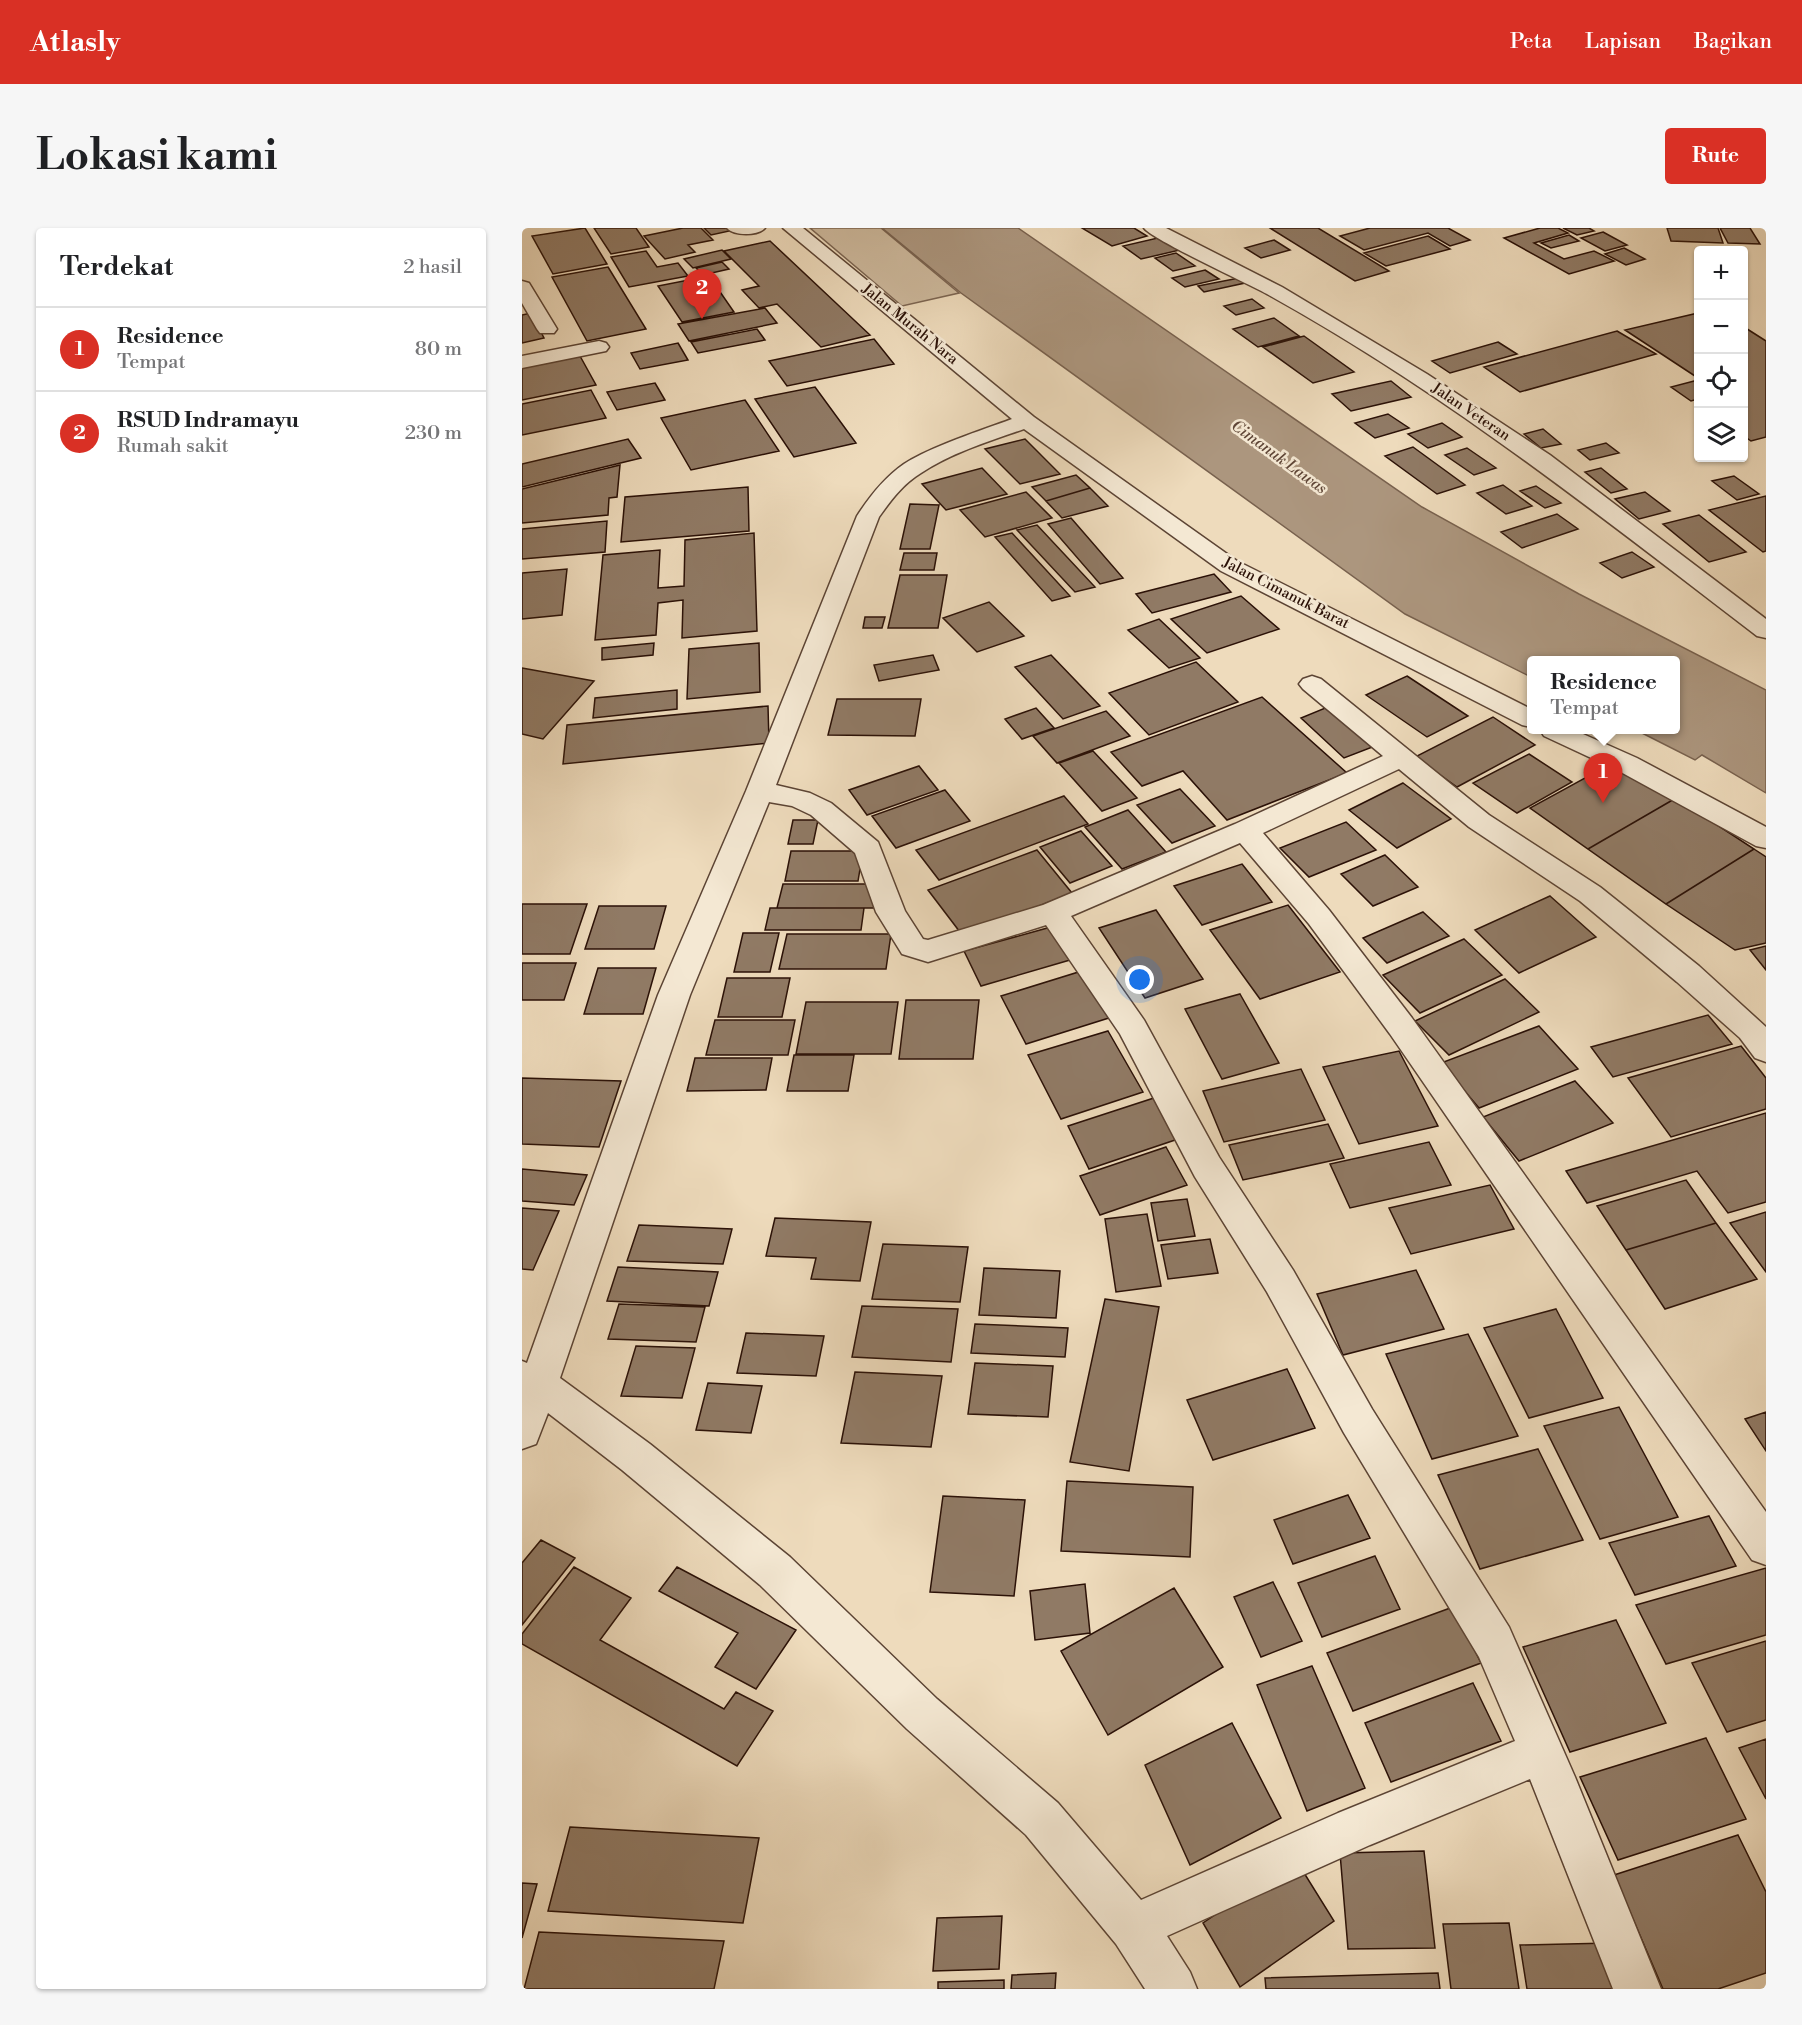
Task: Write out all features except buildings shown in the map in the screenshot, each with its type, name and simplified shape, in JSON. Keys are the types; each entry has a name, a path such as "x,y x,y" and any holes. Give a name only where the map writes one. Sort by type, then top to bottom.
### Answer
{"street":[{"path":"736,228 756,228"},
{"name":"Jalan Murah Nara","path":"792,228 1027,421"},
{"name":"Jalan Veteran","path":"1153,228 1275,291 1420,378 1542,460 1766,631"},
{"path":"522,287 548,329"},
{"path":"522,362 599,347"},
{"path":"522,1432 531,1381 674,995 760,791 868,516 888,489 913,468 981,436 1027,421"},
{"name":"Jalan Cimanuk Barat","path":"1027,421 1229,566 1527,717"},
{"path":"1312,684 1479,821 1590,894 1724,1006 1750,1030 1766,1050"},
{"path":"1564,734 1637,769 1766,839"},
{"path":"760,791 800,799 820,809 868,849 891,912 904,934 919,951 944,948 1053,912 1245,830 1403,757"},
{"path":"1245,830 1319,917 1401,1026 1766,1546"},
{"path":"1053,912 1133,1028 1207,1167 1280,1281 1358,1422 1494,1642 1542,1752 1638,1989"},
{"path":"531,1381 636,1457 775,1571 922,1714 1042,1820 1133,1927 1173,1989"},
{"path":"1133,1927 1354,1829 1542,1752"}],"shaded area":[{"path":"810,228 881,228 959,293 902,306"}],"water":[{"name":"Cimanuk Lawas","path":"882,228 1018,228 1422,507 1579,594 1766,690 1766,793 1702,755 1695,760 1644,734 1680,734 1680,656 1527,656 1527,675 1405,614 961,293"}],"place":[{"name":"RSUD Indramayu","path":"702,319"},
{"name":"Residence","path":"1603,803"}]}
